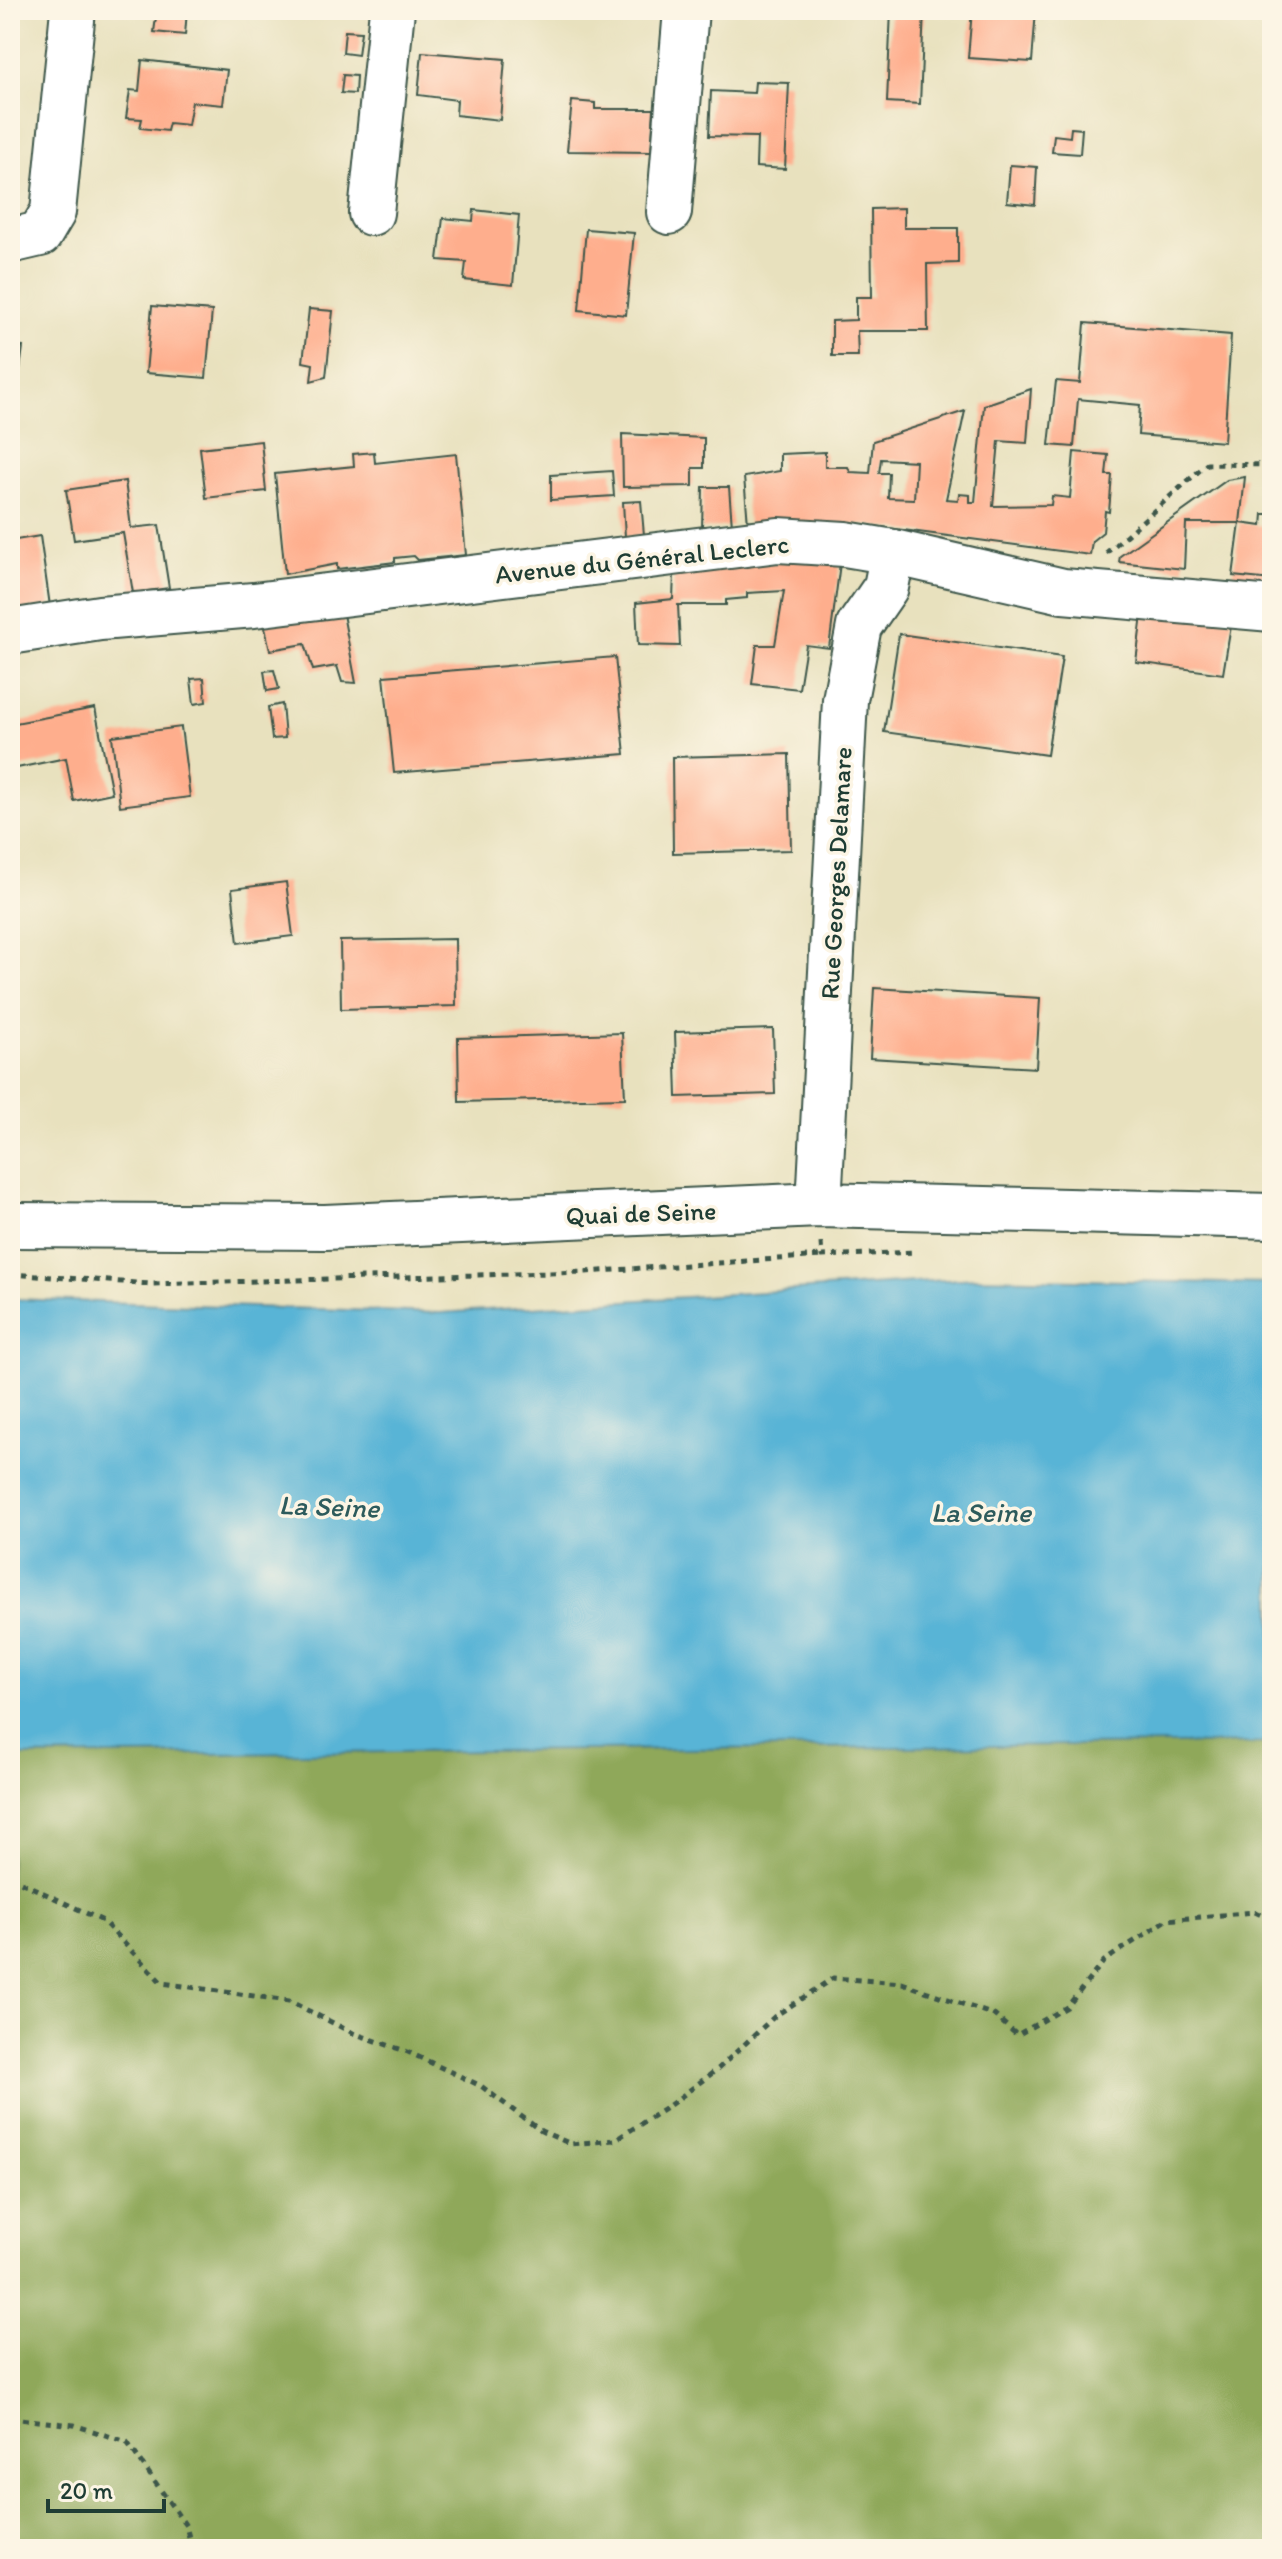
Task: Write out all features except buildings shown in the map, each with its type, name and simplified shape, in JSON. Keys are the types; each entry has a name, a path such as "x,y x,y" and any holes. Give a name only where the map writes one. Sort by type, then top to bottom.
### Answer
{"street":[{"path":"10,241 40,234 53,212 73,10"},
{"path":"371,213 392,10"},
{"path":"669,212 686,10"},
{"name":"Avenue du Général Leclerc","path":"10,632 100,618 254,605 778,540 845,544 893,552 1063,591 1272,609"},
{"name":"Rue Georges Delamare","path":"819,1205 845,700 859,626 886,587 893,552"},
{"name":"Quai de Seine","path":"10,1225 325,1227 819,1205 1272,1216"}],"path":[{"path":"1063,591 1207,464 1272,465"},
{"path":"10,1274 150,1284 585,1272 822,1256"},
{"path":"10,1877 103,1921 162,1983 289,2001 353,2033 408,2052 481,2086 541,2131 571,2144 615,2140 666,2108 719,2068 775,2016 833,1978 902,1983 994,2015 1017,2035 1067,2007 1104,1961 1167,1920 1255,1912 1272,1920"},
{"path":"10,2418 74,2425 127,2442 186,2526 192,2549"}],"green space":[{"path":"1272,1743 1272,2549 10,2549 10,1756"}],"water":[{"name":"La Seine","path":"976,1278 1272,1284 1272,1743 10,1756 10,1299 440,1313"}]}
